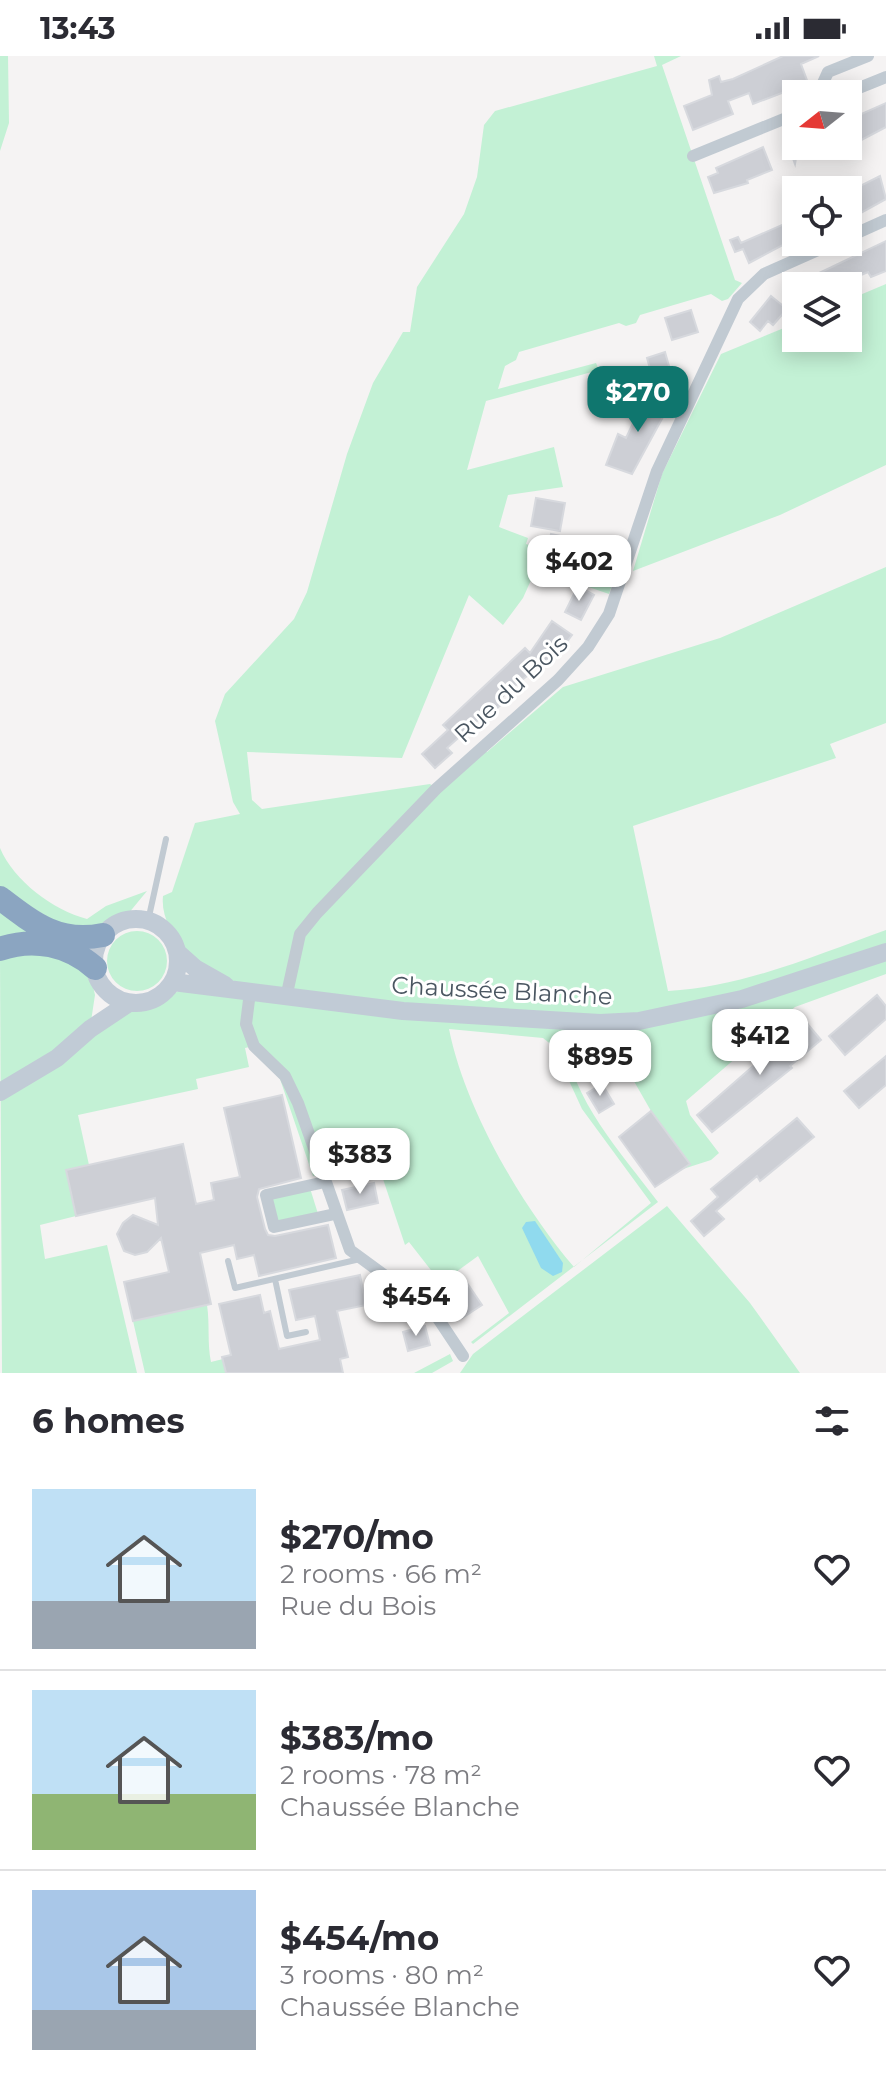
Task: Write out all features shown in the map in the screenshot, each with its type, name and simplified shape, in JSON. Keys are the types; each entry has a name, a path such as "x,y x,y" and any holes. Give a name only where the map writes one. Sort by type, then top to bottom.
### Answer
{"highway":[{"path":"0,898 63,937 86,939 103,935"},
{"path":"0,949 33,943 78,952 99,978"}],"main road":[{"path":"90,1029 99,978 97,945 103,935 123,921 148,921 167,932 177,952 195,968 230,989"},
{"path":"0,1092 57,1058 90,1029 129,1003 154,1000 173,982 177,952"},
{"name":"Chaussée Blanche","path":"173,982 286,998 546,1022 639,1021 742,999 886,952"},
{"path":"99,978 129,1003"}],"street":[{"path":"824,80 828,72 868,56"},
{"path":"862,87 886,77"},
{"path":"693,156 782,120"},
{"path":"862,231 886,220"},
{"name":"Rue du Bois","path":"286,998 300,934 317,913 436,789 558,680 588,647 609,614 657,471 738,299 764,274 804,256"},
{"path":"250,992 246,1024 254,1046 285,1076 298,1103 350,1250 433,1311 463,1356"},
{"path":"325,1182 266,1195 274,1227 335,1214"}],"lane":[{"path":"148,921 166,839"},
{"path":"228,1261 235,1288 360,1259"},
{"path":"275,1279 287,1336 306,1332"}],"green space":[{"path":"0,56 8,56 9,123 0,151"},
{"path":"654,56 681,56 662,65 735,280 742,283 728,299 722,301 711,294 640,315 636,323 626,326 619,323 519,352 516,360 505,366 498,389 596,363 599,370 486,401 467,470 554,447 563,487 508,495 499,527 528,538 526,544 617,571 609,594 536,569 523,598 503,625 469,595 402,758 247,752 252,800 262,809 430,784 437,789 478,749 487,752 563,687 720,638 886,567 886,723 830,744 836,758 633,826 668,991 752,977 886,930 886,974 795,1007 686,1101 690,1115 719,1153 711,1160 683,1169 690,1163 651,1111 607,1034 564,1036 569,1060 587,1104 658,1202 582,1260 651,1203 582,1109 553,1046 543,1038 449,1029 468,1091 498,1155 534,1215 574,1267 473,1344 471,1342 509,1313 478,1256 441,1283 409,1242 405,1245 379,1167 313,1176 280,1079 254,1046 245,1048 249,1067 196,1079 198,1089 78,1115 89,1165 66,1171 76,1216 40,1225 45,1259 107,1245 137,1373 2,1373 0,958 33,950 89,969 95,995 90,1028 123,1012 150,1008 190,984 228,988 195,960 175,936 164,910 163,896 172,892 195,823 240,814 233,802 215,721 225,694 294,619 307,592 347,454 373,383 403,332 410,332 417,287 464,214 477,177 484,125 495,111 657,66"},
{"path":"886,284 886,465 780,515 633,571 662,474 721,354 782,329 782,352 862,352 862,294"},
{"path":"0,848 15,872 36,892 61,909 87,919 106,906 147,891 128,914 97,930 76,934 0,888"},
{"path":"0,905 59,941 0,942"},
{"path":"137,931 149,933 158,940 165,949 165,973 158,982 149,989 137,991 125,989 116,982 109,973 107,961 109,949 116,940 125,933"},
{"path":"309,1185 319,1217 274,1227 266,1195"},
{"path":"667,1206 750,1303 800,1373 460,1373 473,1354"},
{"path":"207,1305 211,1362 223,1359 226,1373 145,1373 133,1321"},
{"path":"450,1354 453,1361 432,1373 414,1373"}],"water":[{"path":"535,1221 563,1263 562,1272 553,1276 541,1268 522,1228 526,1222"}],"building":[{"path":"783,56 819,56 801,64 807,80 782,80 782,93 753,104 749,93 728,101 733,114 693,130 684,106 712,95 709,80 719,76 721,82"},
{"path":"886,103 886,127 862,140 862,114"},
{"path":"763,147 772,170 747,180 748,183 714,193 708,177 718,173 716,168"},
{"path":"880,176 886,199 862,212 862,185"},
{"path":"782,225 782,245 749,263 743,249 735,252 730,240 738,237 741,243"},
{"path":"886,241 886,271 871,277 868,272 862,275 862,272 821,272 855,256 862,256 862,252"},
{"path":"771,296 782,305 782,315 773,325 768,321 760,331 750,322"},
{"path":"691,310 698,332 672,340 665,318"},
{"path":"665,352 671,373 653,379 647,358"},
{"path":"651,395 665,396 663,417 632,474 606,465 618,434 626,438 634,421 635,400"},
{"path":"536,498 565,503 560,531 531,526"},
{"path":"551,534 594,543 591,558 548,546"},
{"path":"578,586 594,595 581,620 565,612"},
{"path":"552,621 572,635 554,659 551,657 501,698 504,702 488,716 486,713 447,748 452,753 435,768 422,754 448,730 443,725 525,648 530,653"},
{"path":"877,995 886,1006 886,1019 845,1055 829,1036"},
{"path":"805,1021 821,1040 790,1066 792,1068 712,1132 697,1115"},
{"path":"886,1056 886,1085 859,1108 844,1091"},
{"path":"602,1084 614,1104 599,1113 587,1093"},
{"path":"282,1095 301,1178 259,1189 257,1197 265,1229 268,1235 275,1236 328,1225 336,1258 259,1276 254,1255 237,1259 234,1245 200,1253 211,1304 133,1321 124,1282 169,1272 161,1238 147,1252 135,1255 124,1251 117,1234 123,1223 133,1215 158,1225 155,1198 76,1216 66,1170 183,1144 196,1204 214,1200 211,1183 240,1177 224,1108"},
{"path":"651,1111 690,1164 655,1187 619,1137"},
{"path":"797,1118 814,1137 760,1181 757,1176 716,1211 724,1219 704,1236 691,1221 718,1197 711,1189"},
{"path":"374,1183 378,1203 347,1210 342,1190"},
{"path":"360,1275 366,1305 337,1311 348,1357 340,1359 343,1373 226,1373 222,1357 231,1355 219,1304 260,1295 264,1313 270,1311 279,1349 320,1340 315,1316 296,1320 289,1290"},
{"path":"465,1280 482,1305 462,1318 447,1292"},
{"path":"425,1326 430,1345 408,1351 403,1332"}]}
